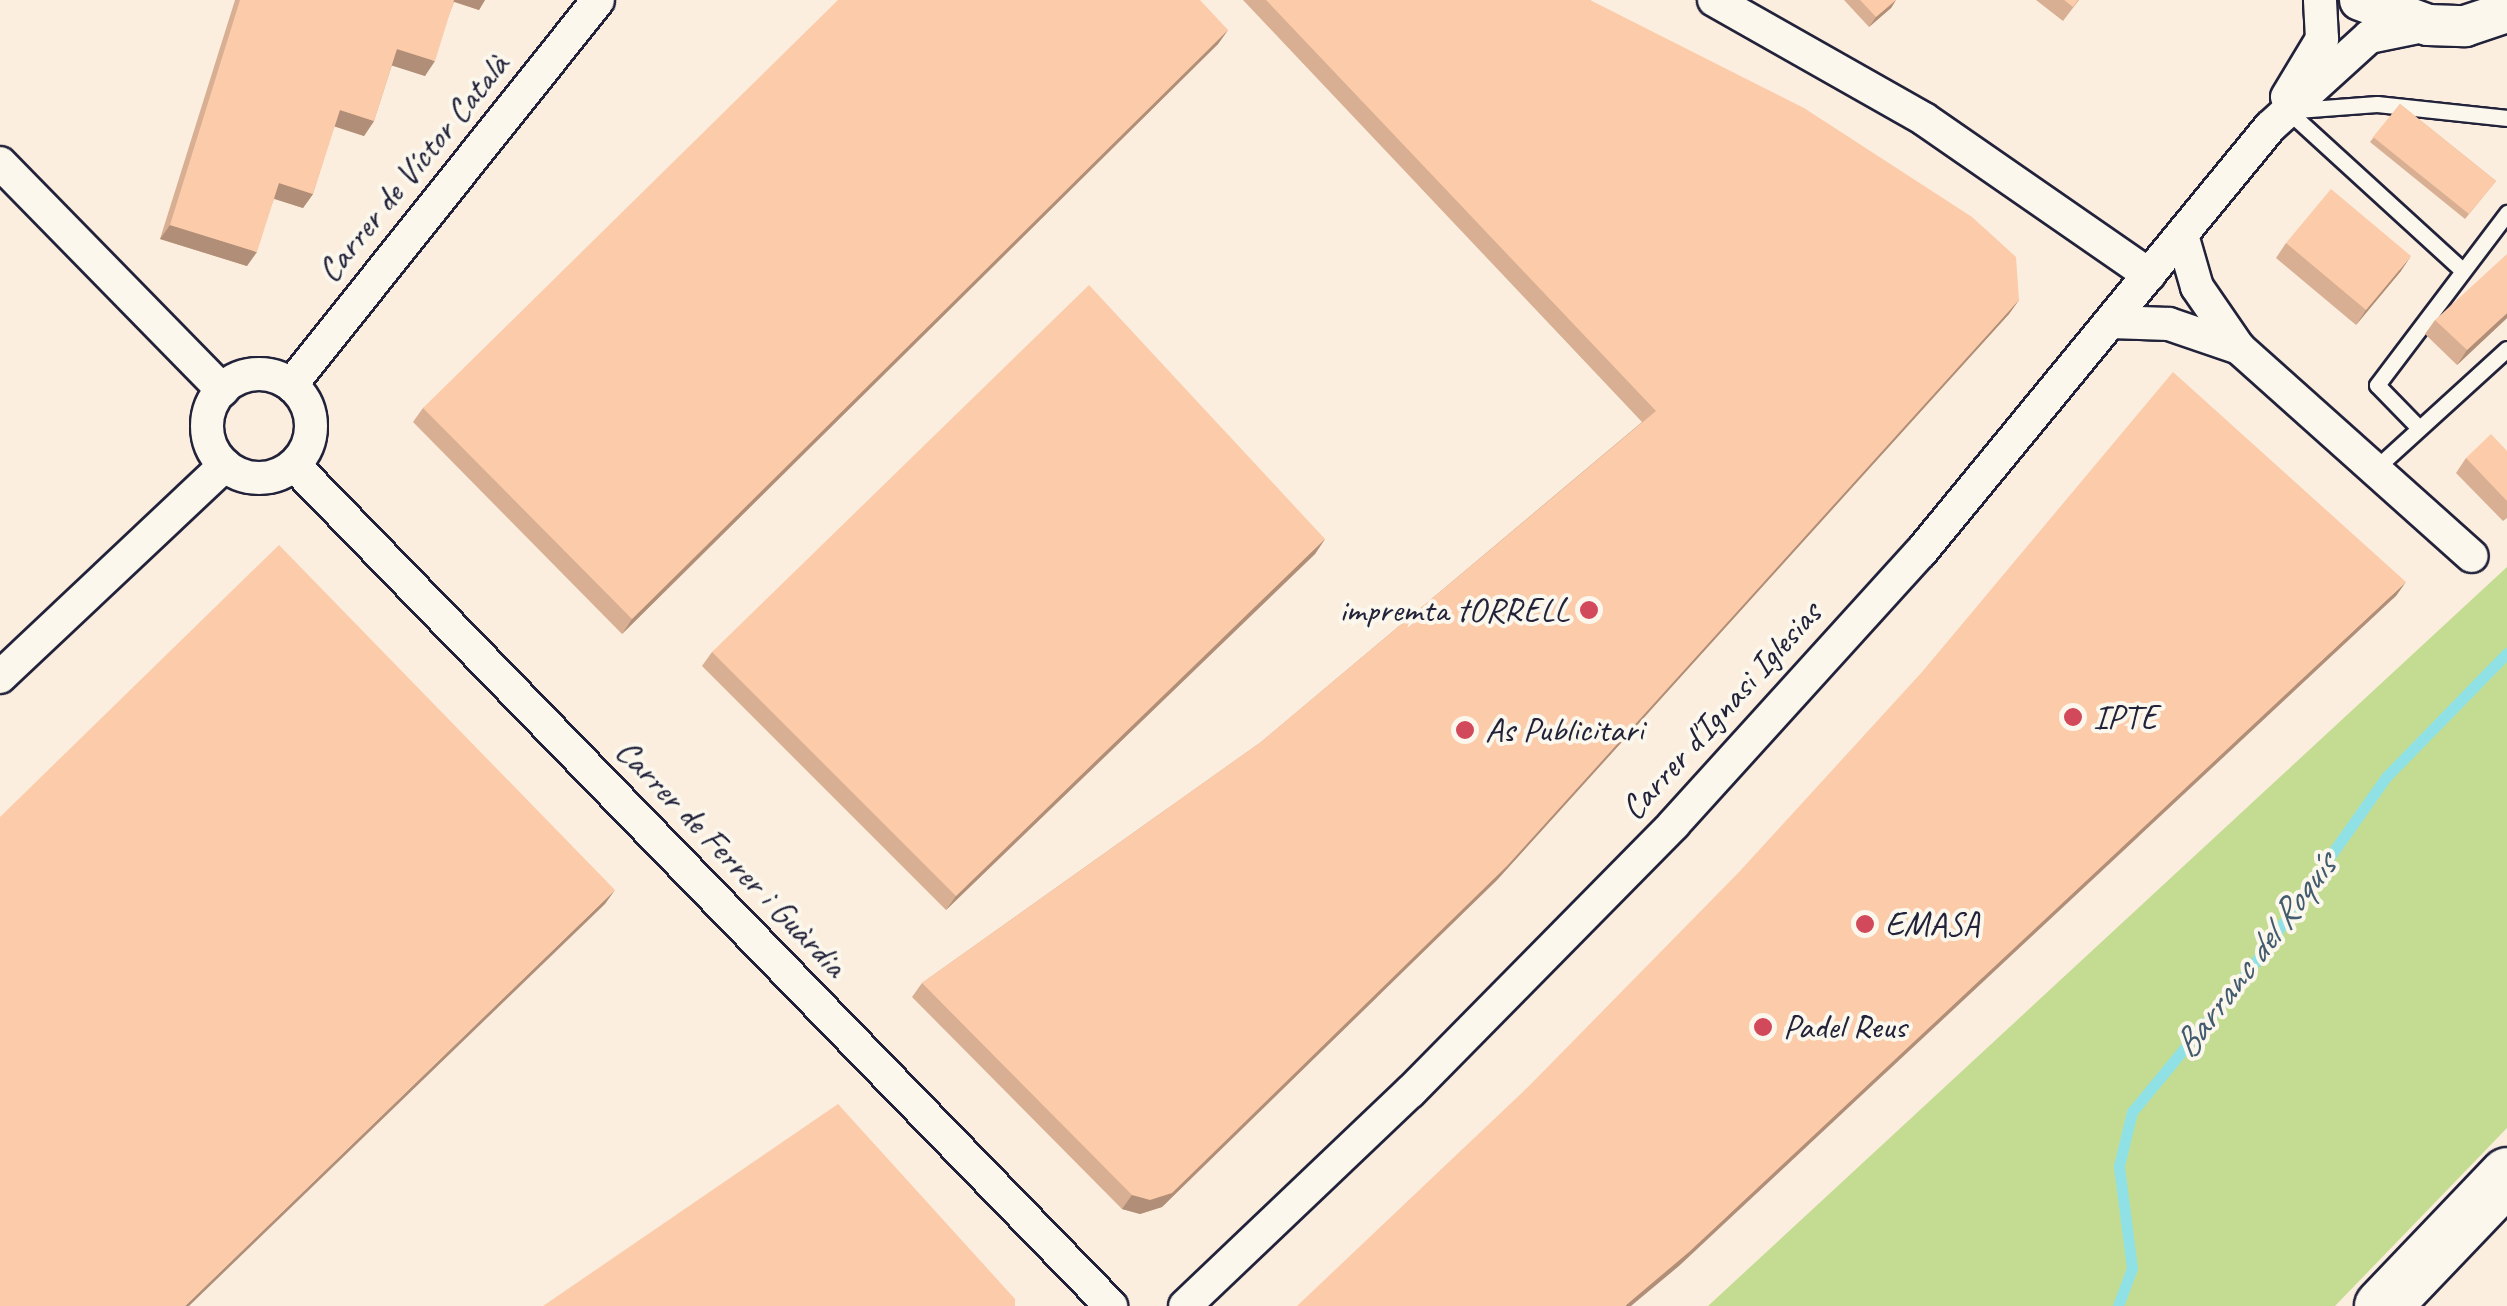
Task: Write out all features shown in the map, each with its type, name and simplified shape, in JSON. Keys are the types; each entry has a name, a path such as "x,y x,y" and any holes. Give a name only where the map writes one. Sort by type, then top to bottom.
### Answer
{"highway":[{"path":"2382,1306 2507,1175"}],"street":[{"name":"Carrer de Víctor Català","path":"291,385 598,0"},
{"path":"1714,0 1924,119 2149,276"},
{"name":"Carrer d'Ignasi Iglesias","path":"2279,119 2322,39 2320,0"},
{"path":"2360,0 2428,25 2465,26 2507,12"},
{"name":"Carrer d'Ignasi Iglesias","path":"1185,1306 1423,1080 1674,824 1920,552 2279,119 2370,36 2428,25"},
{"path":"0,163 222,390"},
{"path":"2182,236 2197,287 2240,348 2472,556"},
{"path":"2111,322 2170,324 2240,348"},
{"path":"256,374 291,385 306,402 311,424 294,465 260,478 225,465 208,432 222,390 256,374"},
{"path":"0,677 225,465"},
{"name":"Carrer de Ferrer i Guàrdia","path":"294,465 1111,1306"}],"lane":[{"path":"2279,119 2377,104 2507,118"},
{"path":"2279,119 2462,270"},
{"path":"2420,428 2377,385 2507,213"},
{"path":"2376,468 2507,348"}],"green space":[{"path":"2507,567 2507,1128 2335,1306 1708,1306"}],"building":[{"path":"240,0 454,0 435,61 397,49 374,121 340,110 313,194 279,183 257,252 170,225"},
{"path":"838,0 1200,0 1228,30 632,619 423,408"},
{"path":"1266,0 1590,0 1804,108 1972,217 2016,257 2019,300 1507,866 1172,1193 1150,1200 1132,1195 922,983 1261,742 1656,411"},
{"path":"1860,0 1896,0 1876,17"},
{"path":"2400,104 2496,181 2469,214 2373,137"},
{"path":"2331,189 2411,256 2366,310 2286,243"},
{"path":"2507,254 2507,313 2467,350 2435,320"},
{"path":"1089,285 1325,539 956,896 712,652"},
{"path":"2173,372 2406,582 1689,1252 1625,1306 1297,1306 1528,1087 1740,871 1922,672"},
{"path":"2491,434 2507,451 2507,501 2466,458"},
{"path":"279,545 615,890 185,1306 0,1306 0,817"},
{"path":"838,1104 1015,1299 1015,1306 543,1306"}],"waterway":[{"name":"Barranc del Roquís","path":"2118,1306 2132,1268 2119,1166 2132,1112 2257,960 2387,776 2507,653"}],"place":[{"name":"impremta tORRELL","path":"1589,610"},
{"name":"IPTE","path":"2073,717"},
{"name":"As Publicitari","path":"1465,730"},
{"name":"EMASA","path":"1865,924"},
{"name":"Padel Reus","path":"1763,1027"}]}
